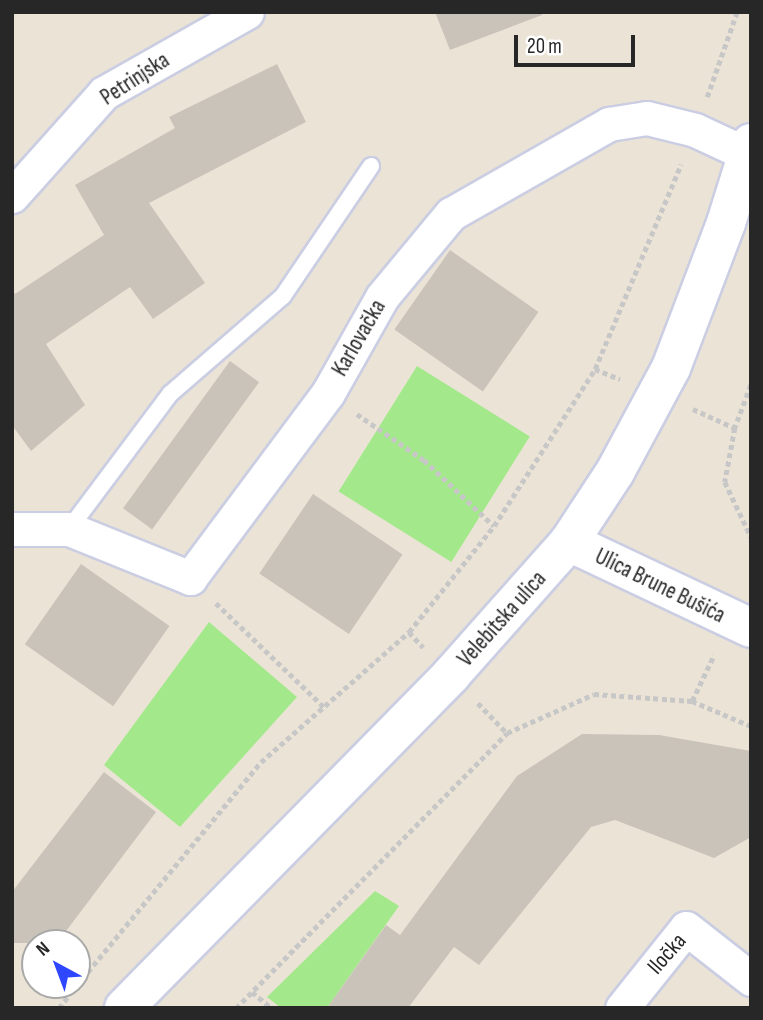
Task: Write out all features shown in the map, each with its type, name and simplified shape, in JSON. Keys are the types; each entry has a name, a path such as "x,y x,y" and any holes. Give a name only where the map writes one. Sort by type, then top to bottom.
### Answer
{"street":[{"name":"Petrinjska","path":"12,196 104,93 247,12"},
{"name":"Karlovačka","path":"190,578 328,393 382,297 451,215 609,124 648,118 749,148"},
{"name":"Velebitska ulica","path":"124,1008 459,666 569,542 615,472 671,368 749,148"},
{"path":"12,528 68,528 190,578"},
{"name":"Ulica Brune Bušića","path":"569,542 741,624"},
{"name":"Iločka","path":"622,1008 686,928 751,979"}],"lane":[{"path":"68,528 170,394 283,296 371,166"}],"path":[{"path":"91,968 261,762 326,709 409,632 494,526 595,369 695,130 737,12"},
{"path":"751,384 735,428 725,482 751,537"},
{"path":"328,393 424,460 494,526"},
{"path":"190,578 326,709"},
{"path":"692,701 741,624"},
{"path":"236,1008 507,733 594,694 692,701 751,726"},
{"path":"252,992 272,1008"}],"green space":[{"path":"417,366 530,436 451,562 339,492"},
{"path":"209,622 297,697 180,827 104,765"},
{"path":"375,891 399,906 327,1008 281,1008 267,997"}],"building":[{"path":"435,12 541,12 542,15 450,50"},
{"path":"277,64 306,122 149,203 205,283 153,319 130,287 46,344 85,405 31,451 12,425 12,290 15,294 104,235 75,185 175,128 169,117"},
{"path":"450,250 538,312 483,391 394,329"},
{"path":"230,361 259,382 152,529 123,508"},
{"path":"313,494 403,554 349,634 259,574"},
{"path":"81,564 169,626 113,706 25,644"},
{"path":"582,734 659,735 751,751 751,837 714,858 615,820 591,827 479,965 454,947 408,1008 327,1008 386,925 400,935 517,776"},
{"path":"104,772 156,812 68,929 21,929 21,943 12,943 12,892"}]}
